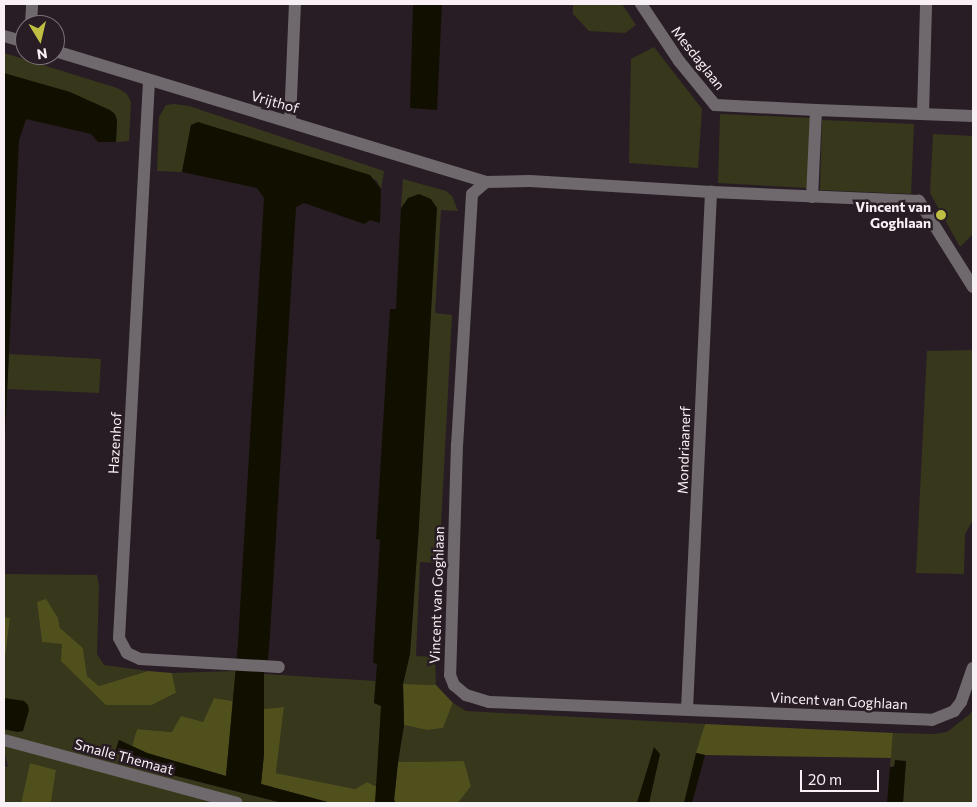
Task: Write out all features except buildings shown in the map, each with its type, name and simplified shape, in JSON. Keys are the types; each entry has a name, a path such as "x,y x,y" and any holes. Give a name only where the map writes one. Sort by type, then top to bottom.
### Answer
{"street":[{"path":"290,122 295,4"},
{"name":"Mesdaglaan","path":"640,4 679,61 715,105 816,110"},
{"path":"923,114 926,4"},
{"name":"Vrijthof","path":"65,54 148,81 486,182"},
{"name":"Hazenhof","path":"148,81 119,638 128,653 140,659 279,667"},
{"path":"812,197 816,110 973,116"},
{"path":"486,182 530,181 711,192 919,201 973,287"},
{"name":"Vincent van Goghlaan","path":"486,182 472,194 457,444 450,675 454,685 466,696 489,702 932,720 954,711 961,702 973,668"},
{"name":"Mondriaanerf","path":"688,709 711,192"},
{"name":"Smalle Themaat","path":"4,740 237,803"}],"green space":[{"path":"573,4 622,4 636,25 625,33 589,31 573,14"},
{"path":"654,47 702,109 698,168 629,163 631,59"},
{"path":"4,53 15,56 15,65 43,65 117,88 127,94 131,102 129,141 116,142 117,120 4,73"},
{"path":"166,105 189,106 384,171 381,189 376,180 191,125 182,172 157,171 159,117"},
{"path":"720,114 811,118 808,188 718,183"},
{"path":"822,120 914,124 911,194 820,190"},
{"path":"933,134 973,136 973,234 960,247 930,193"},
{"path":"403,179 446,191 452,196 458,211 441,210 435,313 452,315 439,563 420,562 416,656 435,657 436,685 403,684 410,654 419,525 401,208"},
{"path":"973,350 973,520 965,534 964,574 916,573 927,351"},
{"path":"9,354 101,359 99,393 7,389"},
{"path":"4,574 97,575 99,586 97,654 104,665 148,671 99,686 87,676 83,648 60,628 58,618 37,602 42,642 62,643 106,704 152,705 175,694 172,673 236,671 233,701 214,698 203,722 172,732 137,729 132,746 119,740 141,767 283,803 51,803 56,770 30,763 21,803 4,803 4,766 8,767 4,750 4,729 11,731 24,701 4,698 4,667 10,618 4,617"},
{"path":"264,674 376,681 374,703 381,706 377,787 367,782 355,789 276,773 284,707 263,709"},
{"path":"453,703 466,711 705,724 684,803 649,803 660,754 654,748 637,803 458,803 471,786 464,761 398,762 404,725 427,730 443,728"},
{"path":"973,709 973,803 903,803 906,761 890,767 893,733 934,734 947,732 970,714"}],"shaded area":[{"path":"413,4 442,4 437,110 410,108"},
{"path":"4,73 70,92 110,110 115,114 117,120 116,142 98,142 91,134 26,119 19,140 4,458"},
{"path":"198,122 370,175 381,189 380,223 370,220 364,224 304,203 296,207 270,634 268,660 264,674 264,754 261,784 331,803 283,803 141,767 115,752 119,740 147,753 226,776 238,643 264,198 257,188 182,172 191,125"},
{"path":"419,194 431,199 437,208 410,654 403,684 404,725 394,800 396,803 375,803 381,706 374,703 377,664 373,663 380,540 376,539 390,309 396,309 401,208 408,198"},
{"path":"46,599 58,618 60,628 83,648 87,676 99,686 148,671 172,673 176,693 152,705 106,705 61,661 62,644 42,642 37,602"},
{"path":"4,617 10,618 4,667"},
{"path":"403,684 436,685 453,703 443,728 427,730 404,725"},
{"path":"4,698 24,701 28,705 29,710 23,731 17,732 4,729"},
{"path":"214,698 233,701 226,776 147,753 132,746 137,729 172,732 181,716 203,722"},
{"path":"284,707 276,773 355,789 367,782 377,787 375,803 331,803 261,784 264,754 263,709"},
{"path":"705,724 893,733 891,758 705,755 696,753"},
{"path":"654,747 660,754 649,803 637,803"},
{"path":"696,753 705,755 692,803 684,803"},
{"path":"895,760 906,761 903,803 887,803 890,767 894,767"},
{"path":"464,761 471,786 458,803 396,803 394,801 398,762"},
{"path":"30,763 56,770 51,803 21,803"}],"place":[{"name":"Vincent van Goghlaan","path":"941,215"}]}
